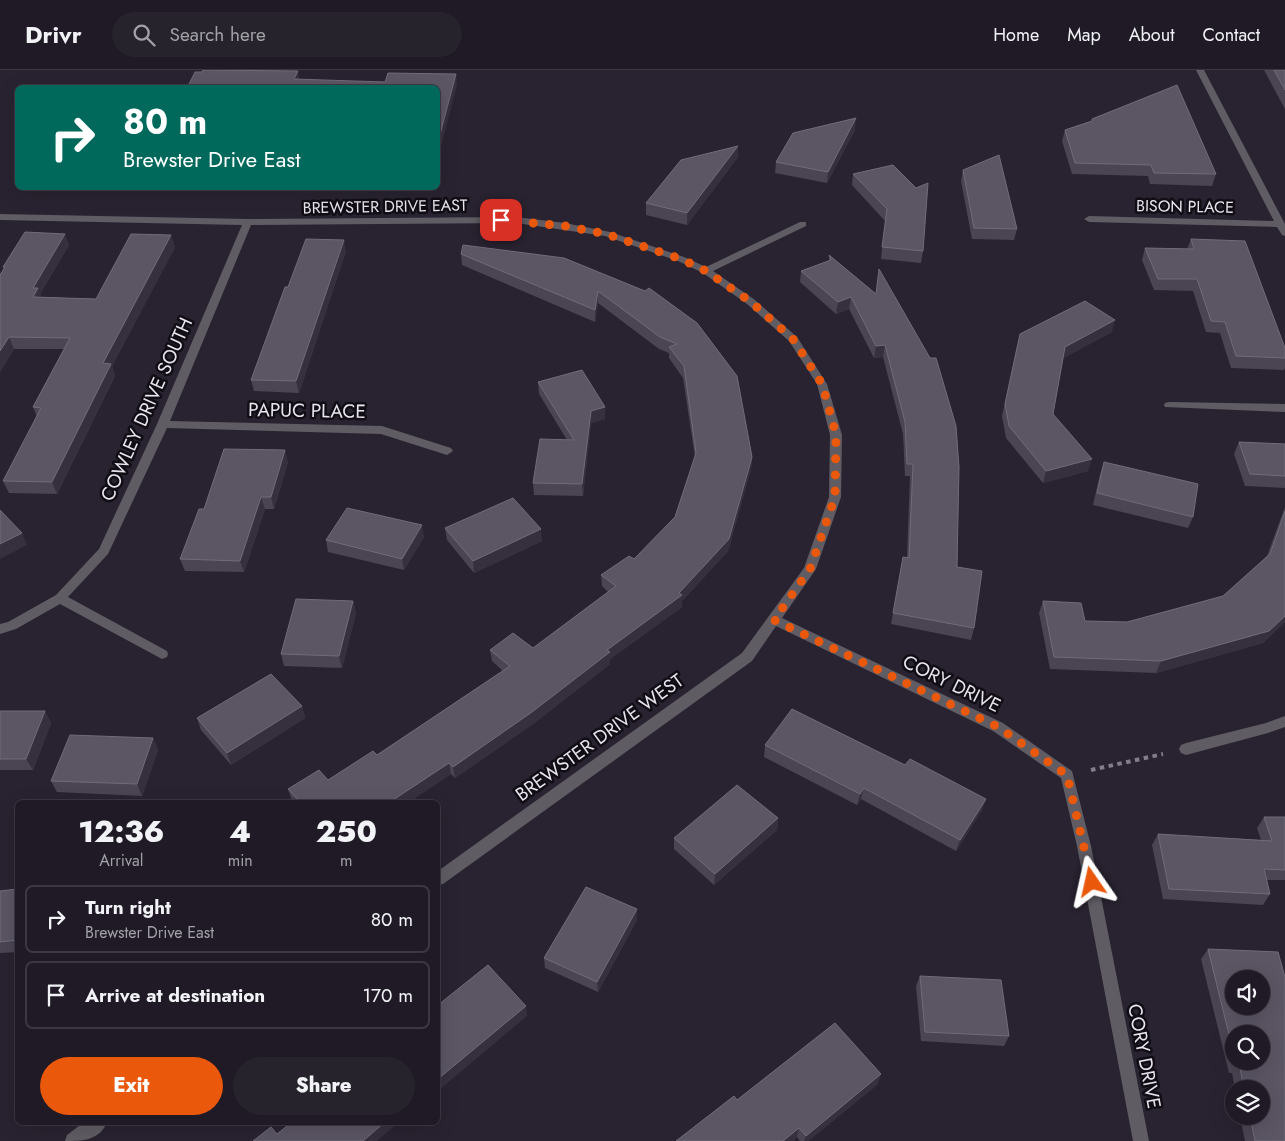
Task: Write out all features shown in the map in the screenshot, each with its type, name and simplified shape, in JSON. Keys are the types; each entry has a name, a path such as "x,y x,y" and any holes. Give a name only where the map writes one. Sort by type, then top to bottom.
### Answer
{"street":[{"path":"1200,70 1283,228"},
{"name":"BREWSTER DRIVE EAST","path":"0,218 248,222 516,220 565,226 606,234 681,259 706,271 751,302 793,339 822,384 836,435 835,497 810,569 774,620"},
{"name":"BISON PLACE","path":"1089,219 1283,228"},
{"name":"COWLEY DRIVE SOUTH","path":"0,630 12,626 60,598 104,551 163,424 241,234 248,222"},
{"path":"706,271 803,224"},
{"path":"1169,405 1285,408"},
{"name":"PAPUC PLACE","path":"163,424 382,430 447,451"},
{"path":"60,598 162,654"},
{"name":"BREWSTER DRIVE WEST","path":"440,878 747,657 774,620"},
{"name":"CORY DRIVE","path":"774,620 998,727 1067,775 1084,846 1141,1141"},
{"path":"1186,749 1268,728 1285,721"},
{"path":"73,1141 95,1125"}],"path":[{"path":"1083,772 1186,749"}],"building":[{"path":"203,70 298,71 294,79 385,82 388,73 456,74 440,134 440,85 188,85 195,72 202,72"},
{"path":"1274,70 1285,70 1285,90"},
{"path":"1177,85 1216,174 1154,173 1151,165 1075,163 1065,130 1092,121 1092,119"},
{"path":"856,118 828,172 776,162 793,133"},
{"path":"738,146 687,213 646,203 681,160"},
{"path":"999,155 1017,229 974,228 963,170"},
{"path":"893,165 916,188 928,183 923,251 882,247 887,209 853,174"},
{"path":"25,232 65,234 33,288 38,288 33,297 96,299 131,234 171,235 103,363 111,364 52,482 3,481 41,408 33,407 70,338 9,337 0,351 0,275"},
{"path":"306,239 344,240 296,381 251,380 285,287 288,287"},
{"path":"1191,239 1245,241 1285,348 1285,358 1236,356 1225,322 1211,321 1197,279 1158,279 1145,248 1194,249"},
{"path":"463,245 564,258 645,291 649,288 697,323 737,376 752,457 729,539 679,593 682,595 607,650 610,652 532,712 453,767 449,763 393,800 298,800 288,789 319,770 328,780 373,751 377,755 510,666 490,650 513,633 533,648 616,586 601,575 629,556 634,559 675,517 696,453 684,366 669,347 677,344 660,337 598,291 595,310 461,254"},
{"path":"829,255 876,294 879,269 930,358 936,358 956,426 959,467 957,567 982,571 974,628 893,613 903,557 909,558 913,464 907,464 905,422 885,345 876,346 851,297 838,302 801,271 831,260"},
{"path":"1085,301 1115,320 1065,347 1053,414 1092,459 1046,471 1009,426 1005,404 1020,334"},
{"path":"582,370 605,407 591,411 582,484 533,483 540,439 574,440 538,382"},
{"path":"1239,442 1285,444 1285,476 1250,474"},
{"path":"224,449 285,450 271,497 261,497 240,561 180,559 199,509 204,509"},
{"path":"1104,462 1198,484 1193,517 1097,493"},
{"path":"513,498 541,529 473,561 445,528"},
{"path":"347,508 422,525 402,559 326,540"},
{"path":"0,510 22,533 0,544"},
{"path":"1285,511 1285,616 1269,631 1161,661 1054,657 1043,601 1081,603 1085,621 1127,622 1223,596 1270,554"},
{"path":"296,599 353,601 339,656 281,654"},
{"path":"271,674 302,706 227,753 197,718"},
{"path":"792,709 905,765 910,759 986,799 960,840 864,788 860,794 765,745"},
{"path":"0,711 45,711 26,759 0,759"},
{"path":"70,735 153,738 137,784 51,781"},
{"path":"737,785 778,818 715,874 674,838"},
{"path":"1264,817 1285,817 1285,870 1264,869 1270,894 1169,889 1158,834 1272,841"},
{"path":"586,887 637,909 597,982 544,958"},
{"path":"15,889 15,940 0,942 0,891"},
{"path":"1208,949 1278,952 1285,977 1285,1141 1255,1141 1252,1125 1270,1125 1270,1080 1242,1080 1240,1070 1270,1070 1270,1025 1227,1025"},
{"path":"488,965 526,1006 440,1077 440,1003"},
{"path":"920,976 1001,980 1009,1036 925,1032"},
{"path":"835,1023 881,1074 806,1136 799,1128 783,1141 676,1141 734,1096 737,1100"},
{"path":"288,1125 382,1125 363,1141 253,1141 271,1127 277,1134"}],"route":[{"path":"501,220 565,226 606,234 636,242 681,259 706,271 751,302 793,339 822,384 827,401 836,435 835,497 810,569 774,620 998,727 1067,775 1092,882"}]}
